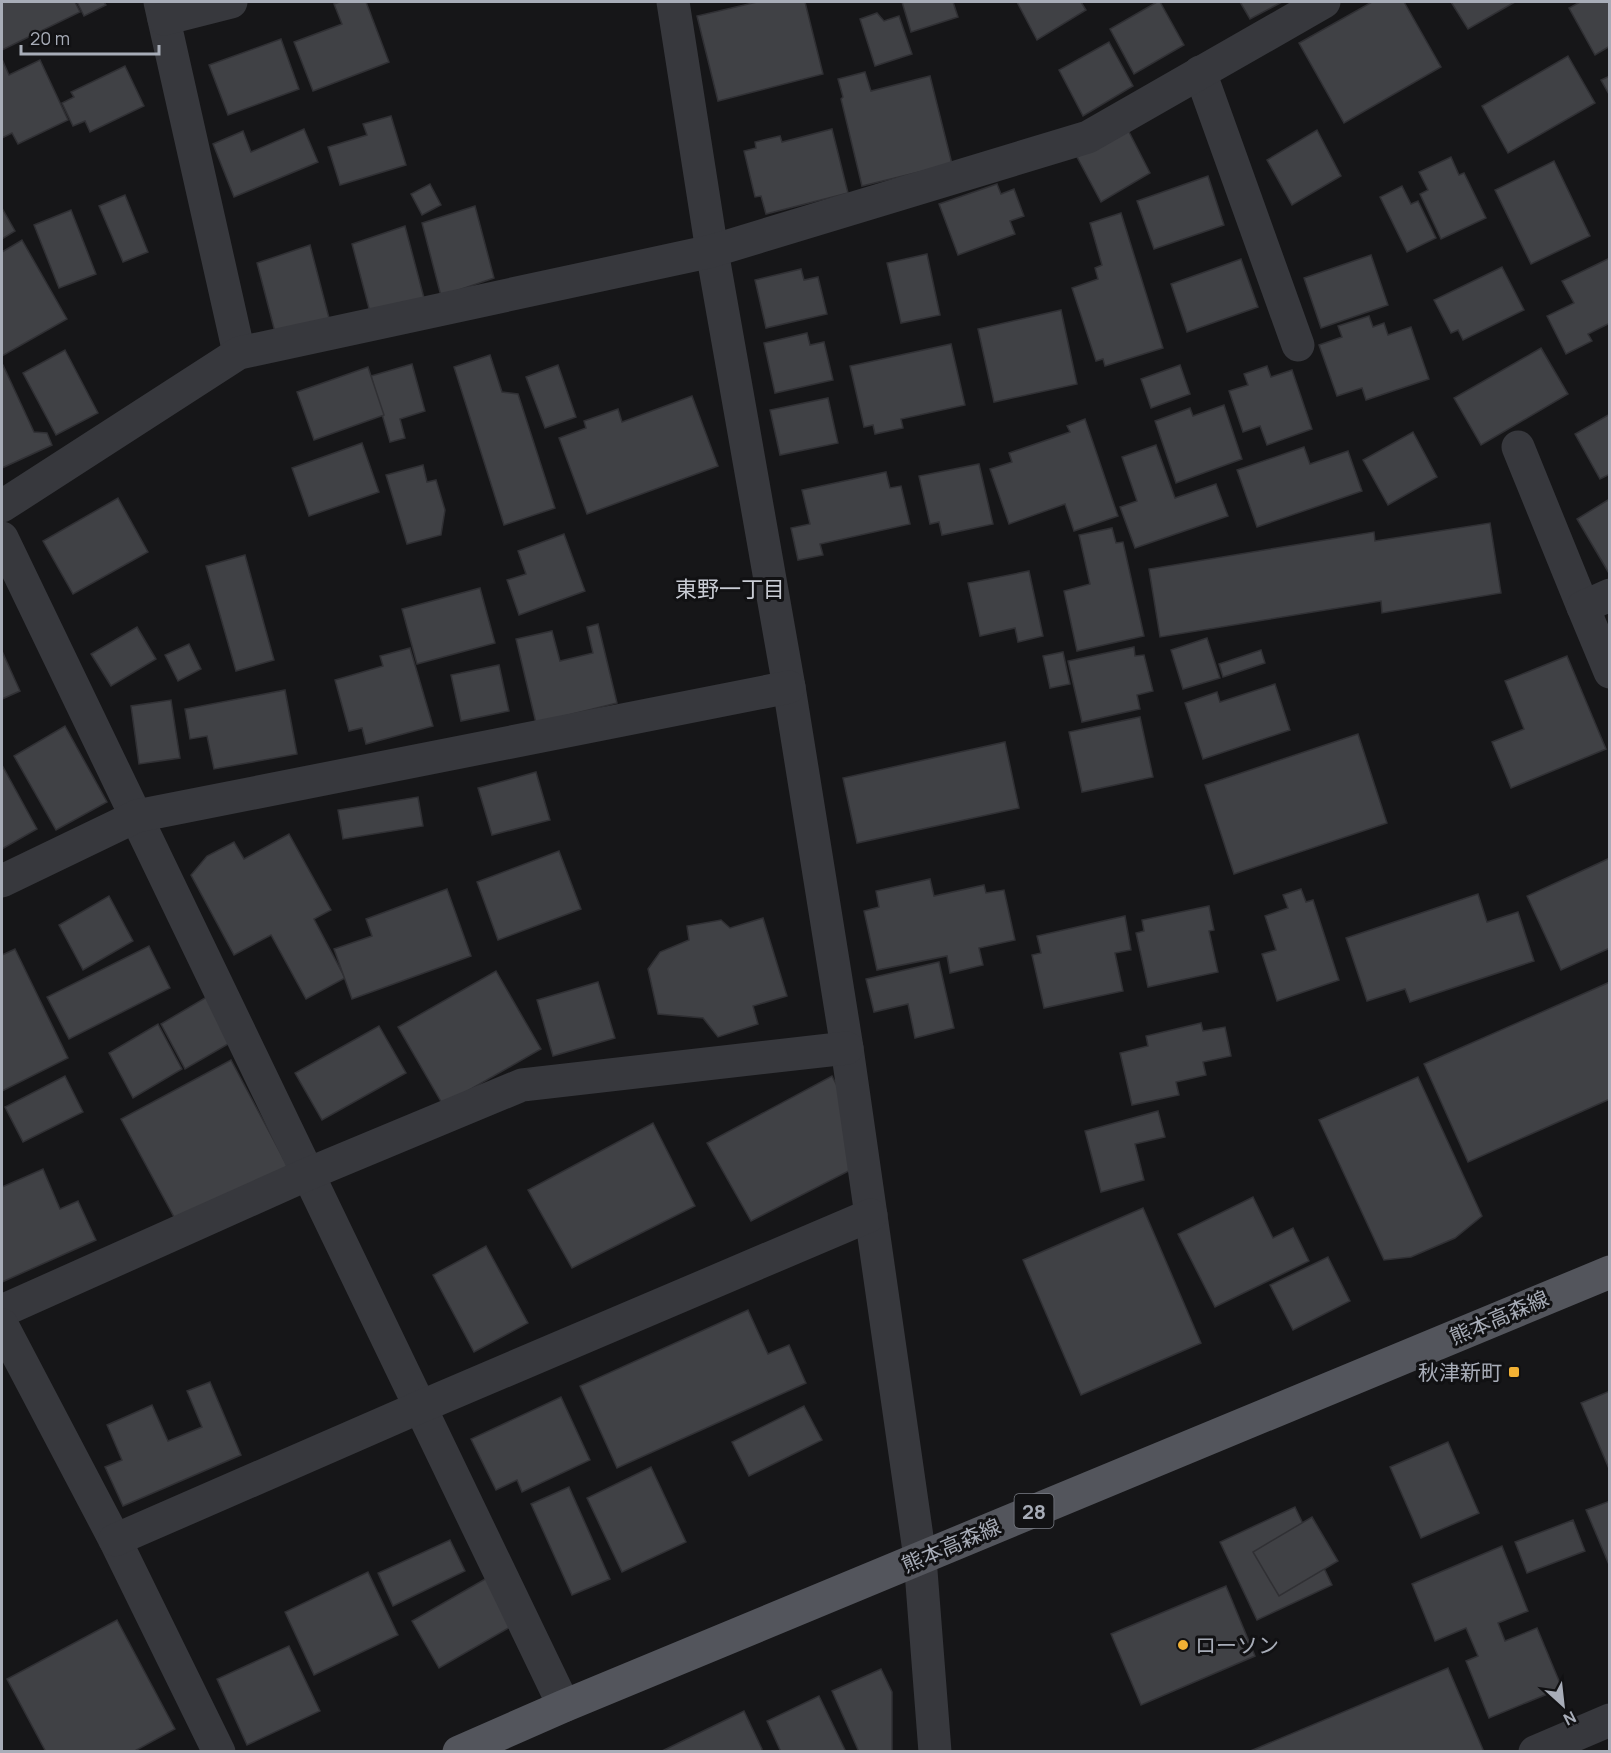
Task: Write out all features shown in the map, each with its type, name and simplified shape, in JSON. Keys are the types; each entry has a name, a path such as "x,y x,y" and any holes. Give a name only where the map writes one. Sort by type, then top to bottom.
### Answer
{"main road":[{"name":"熊本高森線","path":"459,1752 564,1706 1610,1272"}],"street":[{"path":"231,2 162,10 239,353"},
{"path":"673,2 712,251 789,687 848,1048 920,1558 935,1752"},
{"path":"2,506 239,353 712,251 1088,137 1324,2"},
{"path":"1200,72 1298,345"},
{"path":"1518,447 1596,601 1610,672"},
{"path":"2,538 564,1706"},
{"path":"2,881 137,816 789,687"},
{"path":"2,1311 308,1174 522,1085 848,1048"},
{"path":"115,1540 871,1215"},
{"path":"2,1325 115,1540 219,1752"},
{"path":"1535,1752 1610,1720"}],"building":[{"path":"2,2 75,2 80,12 2,50"},
{"path":"77,2 104,2 106,5 84,16"},
{"path":"366,2 389,62 313,91 294,42 342,24 334,4"},
{"path":"757,2 805,2 823,74 718,101 697,16"},
{"path":"902,2 953,2 958,17 911,32"},
{"path":"1017,2 1081,2 1086,10 1037,40"},
{"path":"1160,2 1184,45 1134,74 1110,29"},
{"path":"1240,2 1282,2 1250,19"},
{"path":"1372,2 1404,2 1441,67 1344,123 1299,43"},
{"path":"1451,2 1515,2 1468,29"},
{"path":"1580,2 1610,2 1610,46 1595,55 1569,8"},
{"path":"877,13 884,21 899,16 912,54 875,66 860,19"},
{"path":"281,39 299,89 228,115 209,65"},
{"path":"1109,42 1133,86 1083,116 1059,70"},
{"path":"1568,56 1595,103 1508,153 1482,106"},
{"path":"2,59 9,75 40,60 68,120 18,144 12,133 2,138"},
{"path":"125,66 144,106 90,132 85,121 73,126 62,103 74,97 71,92"},
{"path":"865,72 871,91 930,76 952,164 862,186 838,79"},
{"path":"1610,76 1610,96 1601,80"},
{"path":"391,116 406,165 340,185 328,147 367,135 363,124"},
{"path":"1127,128 1150,173 1101,202 1077,157"},
{"path":"304,129 318,162 234,197 213,144 243,131 251,152"},
{"path":"832,129 848,193 766,214 761,196 755,197 744,151 756,148 755,142 780,136 782,142"},
{"path":"1317,130 1341,176 1292,205 1267,160"},
{"path":"1451,157 1459,175 1464,173 1486,218 1441,239 1420,194 1428,190 1419,172"},
{"path":"1554,161 1590,236 1531,264 1495,190"},
{"path":"1208,176 1224,225 1154,249 1137,201"},
{"path":"430,184 441,205 422,215 411,194"},
{"path":"997,184 1001,194 1014,189 1024,216 1010,221 1015,234 958,255 939,204"},
{"path":"1402,186 1411,204 1418,201 1436,238 1407,252 1380,197"},
{"path":"125,195 148,252 123,262 99,206"},
{"path":"475,206 494,278 441,296 422,223"},
{"path":"2,208 15,231 2,239"},
{"path":"71,210 96,274 59,288 34,225"},
{"path":"1121,213 1163,348 1105,366 1103,359 1096,361 1072,288 1098,279 1095,268 1102,265 1090,223"},
{"path":"405,226 424,298 371,316 352,244"},
{"path":"22,240 67,319 2,356 2,252"},
{"path":"310,245 329,318 276,336 257,263"},
{"path":"927,254 940,315 901,323 887,263"},
{"path":"1371,255 1388,305 1321,328 1304,278"},
{"path":"1610,258 1610,323 1588,334 1592,341 1566,354 1547,316 1574,303 1562,281"},
{"path":"1241,259 1258,307 1187,332 1171,284"},
{"path":"1502,267 1524,310 1463,340 1458,330 1451,333 1434,300"},
{"path":"801,269 804,280 818,277 827,314 766,328 755,280"},
{"path":"1061,310 1077,384 994,402 978,329"},
{"path":"1369,316 1373,327 1384,323 1388,335 1411,327 1429,379 1366,400 1362,388 1337,396 1319,345 1342,337 1338,326"},
{"path":"807,333 810,345 824,342 833,380 775,393 764,343"},
{"path":"951,344 965,405 901,419 903,428 875,434 873,425 864,427 850,366"},
{"path":"1541,348 1568,394 1481,445 1454,398"},
{"path":"65,350 98,413 56,435 23,373"},
{"path":"490,355 502,392 518,394 555,508 504,525 454,367"},
{"path":"412,364 425,411 400,419 405,438 390,442 371,376"},
{"path":"2,365 34,432 47,433 52,445 2,468"},
{"path":"558,365 576,417 545,428 526,377"},
{"path":"1180,365 1190,394 1151,408 1141,379"},
{"path":"1267,366 1271,377 1292,370 1312,429 1267,445 1260,426 1243,432 1229,391 1248,385 1244,374"},
{"path":"368,367 384,415 314,440 297,392"},
{"path":"692,396 718,466 587,514 559,438 586,428 584,421 618,409 622,422"},
{"path":"828,398 838,443 780,455 770,410"},
{"path":"1224,405 1242,459 1176,483 1155,421 1190,408 1193,416"},
{"path":"1610,414 1610,474 1600,479 1575,434"},
{"path":"1085,419 1118,516 1074,531 1065,504 1009,524 990,469 1012,462 1009,453 1070,432 1067,426"},
{"path":"1413,432 1437,477 1388,505 1363,460"},
{"path":"362,443 379,492 309,516 292,468"},
{"path":"1156,445 1175,498 1216,484 1228,516 1135,548 1120,507 1137,501 1122,457"},
{"path":"1304,447 1310,464 1348,451 1362,491 1257,527 1237,470"},
{"path":"979,464 993,524 942,535 939,522 930,524 919,476"},
{"path":"423,465 427,482 436,480 445,510 441,535 407,544 386,475"},
{"path":"886,472 890,488 901,486 910,524 820,544 823,555 798,560 791,528 810,524 802,490"},
{"path":"118,498 148,552 73,594 43,541"},
{"path":"1608,500 1610,502 1610,575 1577,519"},
{"path":"1490,523 1501,593 1382,613 1381,601 1160,637 1149,569 1374,532 1375,541"},
{"path":"1112,528 1116,543 1123,542 1144,636 1077,651 1064,591 1090,584 1079,535"},
{"path":"564,534 585,591 519,615 507,580 526,574 518,551"},
{"path":"245,555 274,660 236,671 206,566"},
{"path":"1029,571 1043,636 1018,642 1015,628 980,636 968,583"},
{"path":"480,588 495,643 417,664 402,609"},
{"path":"598,624 617,703 536,723 516,639 552,631 560,661 593,653 587,627"},
{"path":"137,627 156,659 111,686 91,654"},
{"path":"1207,638 1220,678 1183,689 1171,650"},
{"path":"189,644 201,669 178,681 165,655"},
{"path":"1134,647 1135,656 1144,655 1153,691 1137,695 1140,709 1082,722 1068,661"},
{"path":"410,648 433,726 366,744 362,728 349,731 335,680 383,666 380,656"},
{"path":"1261,650 1265,663 1223,677 1219,664"},
{"path":"2,651 20,691 2,699"},
{"path":"1063,652 1070,684 1050,688 1043,656"},
{"path":"1567,656 1606,749 1511,788 1492,742 1524,729 1505,681"},
{"path":"499,665 509,711 461,721 451,675"},
{"path":"1275,684 1290,730 1203,759 1185,703 1217,692 1220,702"},
{"path":"285,690 297,754 214,769 207,736 190,739 185,709"},
{"path":"171,700 180,758 139,764 131,706"},
{"path":"1140,717 1153,777 1082,792 1069,732"},
{"path":"65,726 107,802 56,830 14,756"},
{"path":"1358,734 1387,823 1234,874 1205,785"},
{"path":"1005,742 1019,808 857,843 843,778"},
{"path":"2,765 37,829 2,849"},
{"path":"536,772 550,820 492,835 478,788"},
{"path":"418,797 423,826 343,839 338,810"},
{"path":"289,834 331,910 314,919 345,978 306,999 271,935 234,955 191,875 207,856 234,842 244,859"},
{"path":"559,851 581,909 498,940 477,882"},
{"path":"1610,858 1610,948 1561,970 1527,896"},
{"path":"930,879 934,896 984,885 986,893 1004,890 1015,940 979,948 983,965 950,973 947,956 877,970 864,911 879,907 876,891"},
{"path":"447,889 471,956 352,999 334,949 372,936 366,919"},
{"path":"1301,889 1306,902 1313,900 1339,980 1277,1001 1262,954 1276,950 1265,916 1288,908 1283,895"},
{"path":"1478,894 1487,922 1518,912 1534,961 1410,1002 1405,989 1367,1001 1346,938"},
{"path":"109,896 133,941 83,970 59,925"},
{"path":"1209,906 1214,930 1209,931 1218,972 1148,987 1136,933 1144,931 1142,920"},
{"path":"1125,916 1131,950 1115,953 1123,991 1044,1008 1032,955 1041,953 1037,936"},
{"path":"763,918 787,996 753,1006 758,1024 718,1037 703,1018 658,1014 648,969 660,952 689,940 687,926 721,920 730,928"},
{"path":"149,946 170,988 69,1039 47,997"},
{"path":"15,949 68,1058 2,1091 2,955"},
{"path":"939,962 954,1028 915,1038 908,1004 874,1012 866,979"},
{"path":"496,971 541,1049 443,1105 398,1027"},
{"path":"598,982 615,1038 553,1056 537,1000"},
{"path":"1610,982 1610,1099 1468,1162 1424,1064"},
{"path":"210,995 235,1040 185,1069 161,1024"},
{"path":"1201,1023 1203,1031 1225,1027 1231,1056 1203,1062 1206,1075 1176,1082 1179,1095 1132,1105 1120,1053 1148,1046 1146,1036"},
{"path":"158,1024 182,1069 133,1098 109,1053"},
{"path":"379,1026 406,1073 322,1120 295,1073"},
{"path":"231,1060 289,1169 180,1228 121,1119"},
{"path":"65,1076 83,1112 23,1142 5,1107"},
{"path":"832,1076 874,1158 751,1221 707,1143"},
{"path":"1418,1077 1482,1216 1455,1238 1411,1257 1384,1260 1319,1120"},
{"path":"1158,1111 1165,1137 1135,1144 1144,1180 1101,1192 1085,1131"},
{"path":"653,1123 695,1206 572,1268 528,1190"},
{"path":"43,1169 60,1209 78,1201 96,1240 2,1282 2,1187"},
{"path":"1253,1197 1273,1238 1293,1228 1309,1261 1215,1307 1178,1234"},
{"path":"1143,1208 1201,1343 1081,1395 1023,1260"},
{"path":"486,1246 528,1323 474,1352 433,1275"},
{"path":"1328,1257 1350,1301 1293,1330 1270,1285"},
{"path":"748,1310 768,1354 789,1345 806,1383 617,1468 580,1386"},
{"path":"210,1382 241,1455 123,1506 105,1467 122,1460 107,1425 152,1405 168,1441 202,1427 187,1391"},
{"path":"1610,1391 1610,1471 1581,1403"},
{"path":"561,1397 590,1460 522,1492 517,1480 496,1490 471,1439"},
{"path":"804,1406 822,1440 749,1476 732,1442"},
{"path":"1448,1442 1479,1513 1421,1538 1390,1467"},
{"path":"651,1467 686,1542 622,1572 587,1498"},
{"path":"569,1487 610,1579 572,1595 531,1504"},
{"path":"1610,1501 1610,1567 1586,1510"},
{"path":"1295,1507 1332,1585 1257,1620 1220,1542"},
{"path":"1312,1517 1338,1561 1279,1596 1253,1552"},
{"path":"1573,1520 1585,1551 1527,1573 1515,1542"},
{"path":"450,1540 465,1571 393,1606 378,1573"},
{"path":"1502,1546 1528,1611 1498,1623 1505,1641 1537,1628 1562,1688 1489,1718 1466,1661 1478,1656 1466,1628 1435,1641 1412,1584"},
{"path":"499,1571 526,1618 439,1668 412,1621"},
{"path":"368,1572 398,1635 314,1675 285,1612"},
{"name":"ローソン","path":"1226,1586 1255,1656 1141,1705 1111,1634"},
{"path":"117,1620 175,1729 133,1752 46,1752 7,1679"},
{"path":"289,1646 320,1711 247,1745 217,1679"},
{"path":"1448,1668 1484,1752 1248,1752"},
{"path":"881,1669 892,1692 892,1752 859,1752 832,1691"},
{"path":"819,1696 846,1752 781,1752 767,1721"},
{"path":"744,1711 762,1749 761,1752 660,1752"}],"place":[{"name":"秋津新町","path":"1514,1372"},
{"name":"ローソン","path":"1183,1645"}],"district":[{"name":"東野一丁目","path":"730,589"}]}
